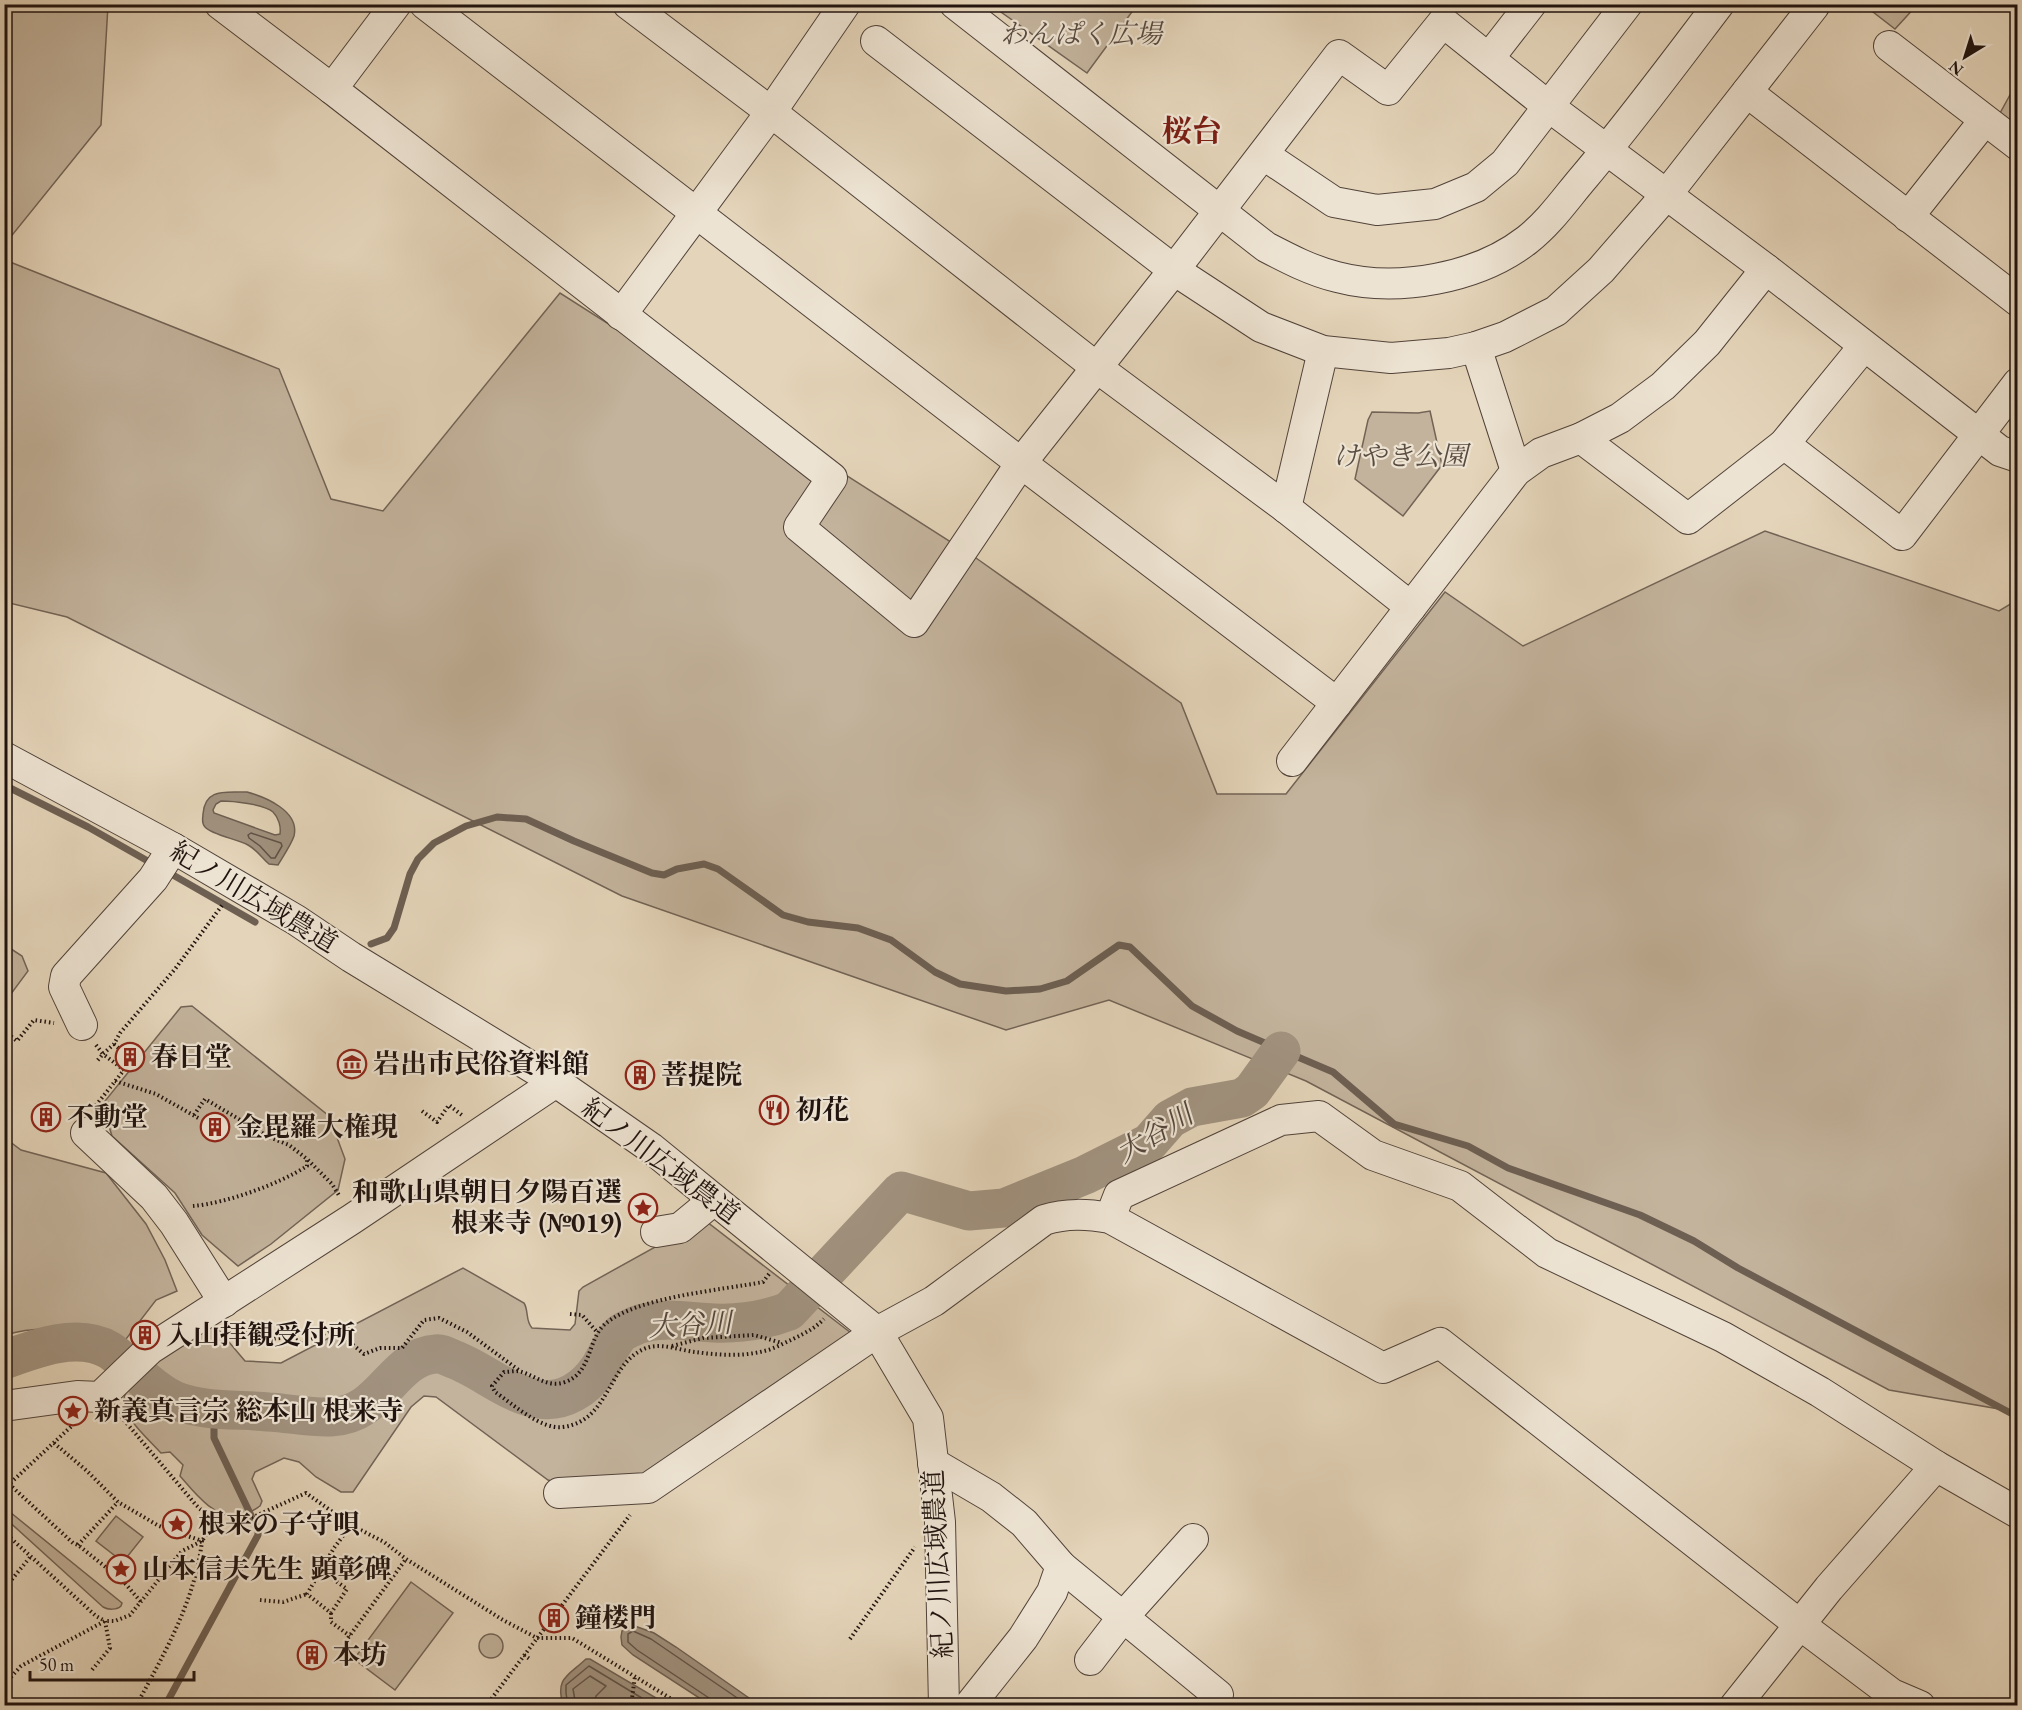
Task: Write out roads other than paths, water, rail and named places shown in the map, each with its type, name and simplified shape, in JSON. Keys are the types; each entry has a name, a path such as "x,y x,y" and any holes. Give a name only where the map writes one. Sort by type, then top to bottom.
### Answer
{"street":[{"path":"220,4 832,478 799,527 914,622 1021,463 1264,155 1339,55 1388,90 1443,22 1548,106 1766,269 2000,451 2018,457"},
{"path":"332,89 396,4"},
{"path":"425,4 1337,703"},
{"path":"628,4 771,112 1096,367 1286,508 1412,608"},
{"path":"621,315 771,112 845,4"},
{"path":"955,4 1266,247 1315,271 1359,282 1386,283 1452,276 1499,258 1526,240 1562,207 1719,4"},
{"path":"1489,58 1531,4"},
{"path":"1264,155 1334,202 1377,210 1435,204 1476,187 1505,163 1627,4"},
{"path":"876,41 1174,270 1262,327 1323,351 1391,358 1449,353 1476,347 1505,337 1556,311 1601,270 1667,194 1814,6 1812,4"},
{"path":"1889,46 2018,146"},
{"path":"1747,92 2018,301"},
{"path":"1908,217 1984,121"},
{"path":"1292,760 1516,471 1541,453 1581,438 1620,418 1663,386 1707,343 1766,269"},
{"path":"1581,438 1688,519 1784,444 1864,346"},
{"path":"1476,347 1516,471"},
{"path":"1286,508 1323,351"},
{"path":"1784,444 1902,535 2018,383"},
{"name":"紀ノ川広域農道","path":"4,757 164,862 226,898 296,920 361,963 556,1082 651,1148 877,1332 928,1418 939,1513 944,1706"},
{"path":"82,1025 64,987 66,976 164,862"},
{"path":"4,1406 77,1396 92,1406 150,1349 352,1219 556,1082"},
{"path":"1110,1218 1119,1195 1281,1120 1319,1116 1373,1155 1460,1186 1547,1253 1723,1336 1821,1392 1935,1466 2018,1513"},
{"path":"86,1133 154,1197 174,1223 224,1302"},
{"path":"656,1232 680,1228 714,1200"},
{"path":"560,1493 648,1488 877,1332 934,1301 1044,1220 1062,1214 1088,1214 1110,1218 1383,1368 1440,1343 1799,1624 1892,1694 1920,1706"},
{"path":"933,1463 991,1497 1024,1523 1061,1566 1218,1695 1210,1706"},
{"path":"1735,1706 1799,1624 1935,1466"},
{"path":"1090,1660 1124,1617 1193,1539"},
{"path":"969,1706 1023,1638 1052,1592 1061,1566"}],"water":[{"path":"225,792 247,792 280,806 292,819 294,836 278,865 269,864 248,845 208,830 204,825 205,805 213,795","holes":["221,801 269,809 278,820 280,834 275,835 214,813 216,804"]},
{"path":"632,1625 654,1633 759,1705 710,1705 633,1655 622,1645 622,1631"},
{"path":"586,1659 590,1659 668,1705 628,1705 611,1701 604,1705 563,1705 562,1683"}],"waterway":[{"path":"4,785 88,827 153,864"},
{"path":"371,944 387,938 394,928 410,874 418,859 434,843 466,826 497,817 526,819 652,873 664,875 677,869 704,864 718,869 783,915 808,922 858,928 891,940 935,972 960,984 1006,991 1040,989 1067,981 1119,945 1130,947 1192,1006 1237,1031 1333,1072 1394,1124 1468,1146 1508,1168 1640,1215 1694,1241 1738,1268 2018,1417"},
{"path":"166,871 255,922"},
{"name":"大谷川","path":"4,1360 43,1347 84,1342 109,1350 161,1393 185,1404 196,1407 331,1417 349,1414 363,1407 408,1365 421,1357 438,1354 464,1363 528,1397 557,1399 574,1392 588,1382 618,1337 637,1325 665,1320 733,1323 762,1319 789,1311 901,1191 969,1211 1004,1208 1085,1175 1149,1143 1170,1119 1192,1107 1242,1098 1252,1091 1281,1051"},
{"path":"165,1706 258,1535 258,1530 214,1438 214,1427 220,1410"}],"place":[{"name":"春日堂","path":"130,1057"},
{"name":"岩出市民俗資料館","path":"352,1064"},
{"name":"菩提院","path":"640,1075"},
{"name":"初花","path":"774,1110"},
{"name":"不動堂","path":"46,1117"},
{"name":"金毘羅大権現","path":"215,1127"},
{"name":"和歌山県朝日夕陽百選 根来寺 (№019)","path":"643,1208"},
{"name":"入山拝観受付所","path":"145,1335"},
{"name":"新義真言宗 総本山 根来寺","path":"73,1411"},
{"name":"根来の子守唄","path":"177,1524"},
{"name":"山本信夫先生 顕彰碑","path":"121,1569"},
{"name":"鐘楼門","path":"554,1618"},
{"name":"本坊","path":"312,1655"}],"district":[{"name":"桜台","path":"1192,131"}],"park label":[{"name":"わんぱく広場","path":"1081,34"},
{"name":"けやき公園","path":"1400,456"}]}
